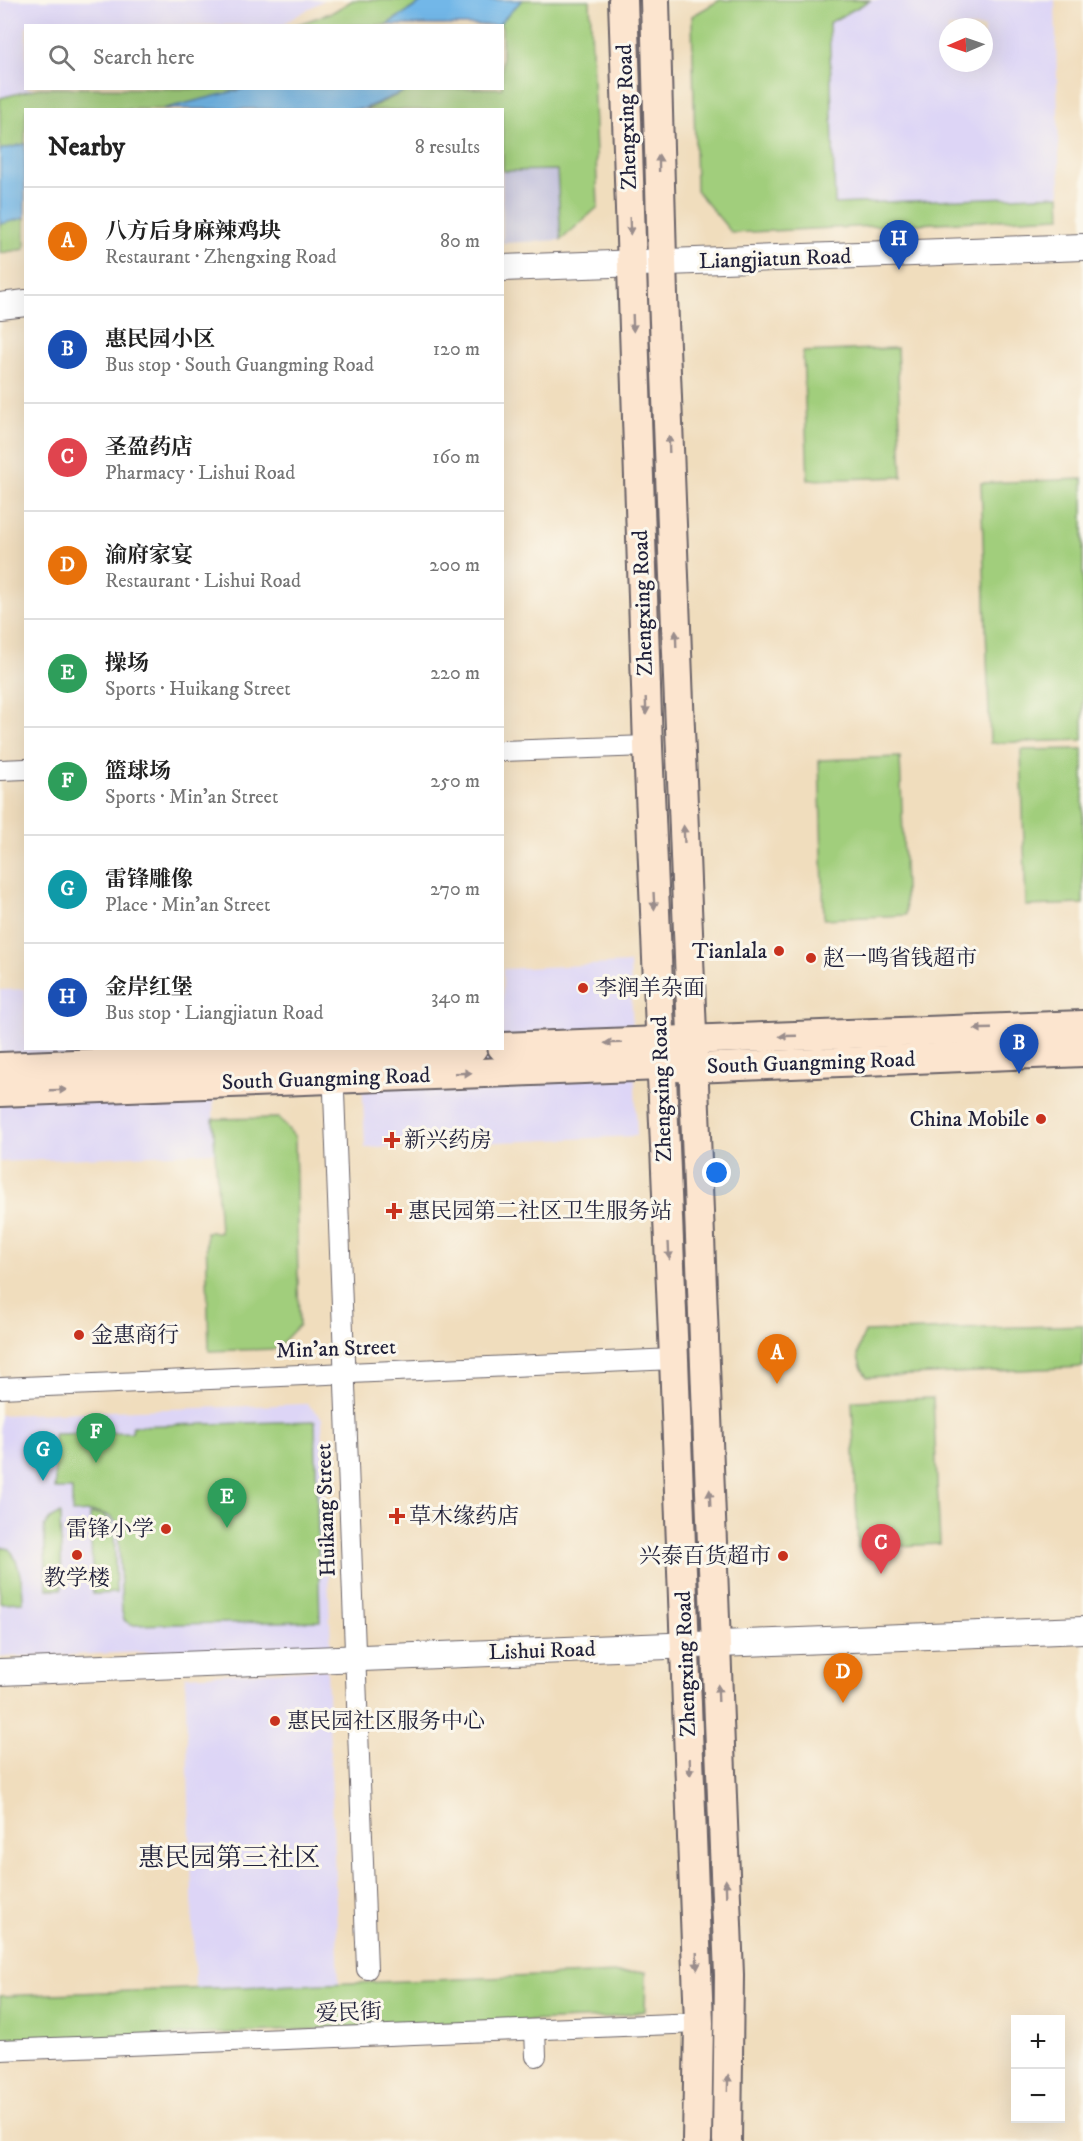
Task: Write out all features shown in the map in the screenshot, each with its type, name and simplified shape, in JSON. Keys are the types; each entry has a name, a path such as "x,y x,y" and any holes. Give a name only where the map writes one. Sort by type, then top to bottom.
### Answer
{"main road":[{"name":"Zhengxing Road","path":"623,0 648,746 686,1645 699,2023 697,2141"},
{"name":"Zhengxing Road","path":"655,0 662,263 729,1973 727,2141"},
{"name":"South Guangming Road","path":"0,1067 660,1053 692,1040 1083,1025"},
{"name":"South Guangming Road","path":"504,1047 660,1053 693,1068 1083,1052"},
{"name":"South Guangming Road","path":"0,1092 450,1050"}],"street":[{"name":"Liangjiatun Road","path":"504,268 1083,247"},
{"path":"0,306 24,303"},
{"path":"504,751 648,746"},
{"path":"0,770 24,769"},
{"name":"Huikang Street","path":"333,1060 367,1969"},
{"name":"Min'an Street","path":"0,1388 674,1359"},
{"name":"Lishui Road","path":"0,1672 1083,1630"},
{"name":"爱民街","path":"0,2050 699,2023"},
{"path":"535,2030 536,2056"}],"shaded area":[{"path":"0,0 324,0 283,24 24,24 24,90 35,90 0,98"},
{"path":"871,0 1055,0 1060,195 835,205 829,23"},
{"path":"557,170 561,240 504,243 504,171"},
{"path":"630,963 637,1136 365,1148 361,1050 504,1050 504,969"},
{"path":"24,989 24,1050 215,1050 213,1119 215,1152 0,1162 0,990"},
{"name":"雷锋小学","path":"307,1404 322,1418 331,1646 0,1657 0,1415"},
{"path":"327,1669 339,1984 195,1989 185,1676"}],"green space":[{"path":"353,0 425,0 388,24 299,24 333,12"},
{"path":"522,0 590,0 598,207 561,240 557,170 504,171 504,108 369,108 408,90 504,90 504,24 499,24"},
{"path":"720,0 871,0 829,23 835,204 1060,195 1061,217 732,233 696,190 692,16"},
{"path":"31,90 243,90 167,108 24,108 24,144 0,150 0,98"},
{"path":"24,217 24,249 0,253 0,221"},
{"path":"897,348 902,477 808,480 803,352"},
{"path":"1083,479 1083,740 990,743 981,483"},
{"path":"1083,749 1083,904 1026,906 1021,750"},
{"path":"900,757 906,915 824,919 819,760"},
{"path":"279,1118 295,1137 299,1325 276,1349 209,1351 206,1232 220,1232 213,1119"},
{"path":"1083,1325 1083,1367 867,1377 860,1365 858,1355 865,1332"},
{"path":"933,1398 940,1544 858,1548 852,1401"},
{"path":"315,1421 320,1621 131,1625 124,1620 118,1524 103,1513 72,1513 72,1489 55,1489 54,1434 132,1432 132,1426"},
{"path":"60,1513 62,1589 47,1589 44,1527 50,1519"},
{"path":"90,1514 102,1514 114,1528 116,1593 93,1594"},
{"path":"0,1547 10,1549 19,1568 23,1602 0,1603"},
{"path":"646,1972 645,2011 606,2018 0,2042 0,1996"}],"water":[{"path":"425,0 522,0 499,24 388,24"},
{"path":"239,90 408,90 365,108 167,108"},
{"path":"24,144 24,218 0,224 0,150"}],"place":[{"name":"金岸红堡","path":"899,270"},
{"name":"Tianlala","path":"779,951"},
{"name":"赵一鸣省钱超市","path":"811,958"},
{"name":"李润羊杂面","path":"583,988"},
{"name":"惠民园小区","path":"1019,1074"},
{"name":"China Mobile","path":"1041,1119"},
{"name":"新兴药房","path":"392,1140"},
{"name":"惠民园第二社区卫生服务站","path":"394,1211"},
{"name":"金惠商行","path":"79,1335"},
{"name":"八方后身麻辣鸡块","path":"777,1384"},
{"name":"篮球场","path":"96,1463"},
{"name":"雷锋雕像","path":"43,1481"},
{"name":"草木缘药店","path":"397,1516"},
{"name":"操场","path":"227,1528"},
{"name":"雷锋小学","path":"166,1529"},
{"name":"教学楼","path":"77,1555"},
{"name":"兴泰百货超市","path":"783,1556"},
{"name":"圣盈药店","path":"881,1574"},
{"name":"渝府家宴","path":"843,1703"},
{"name":"惠民园社区服务中心","path":"275,1721"}],"district":[{"name":"惠民园第三社区","path":"229,1858"}]}
